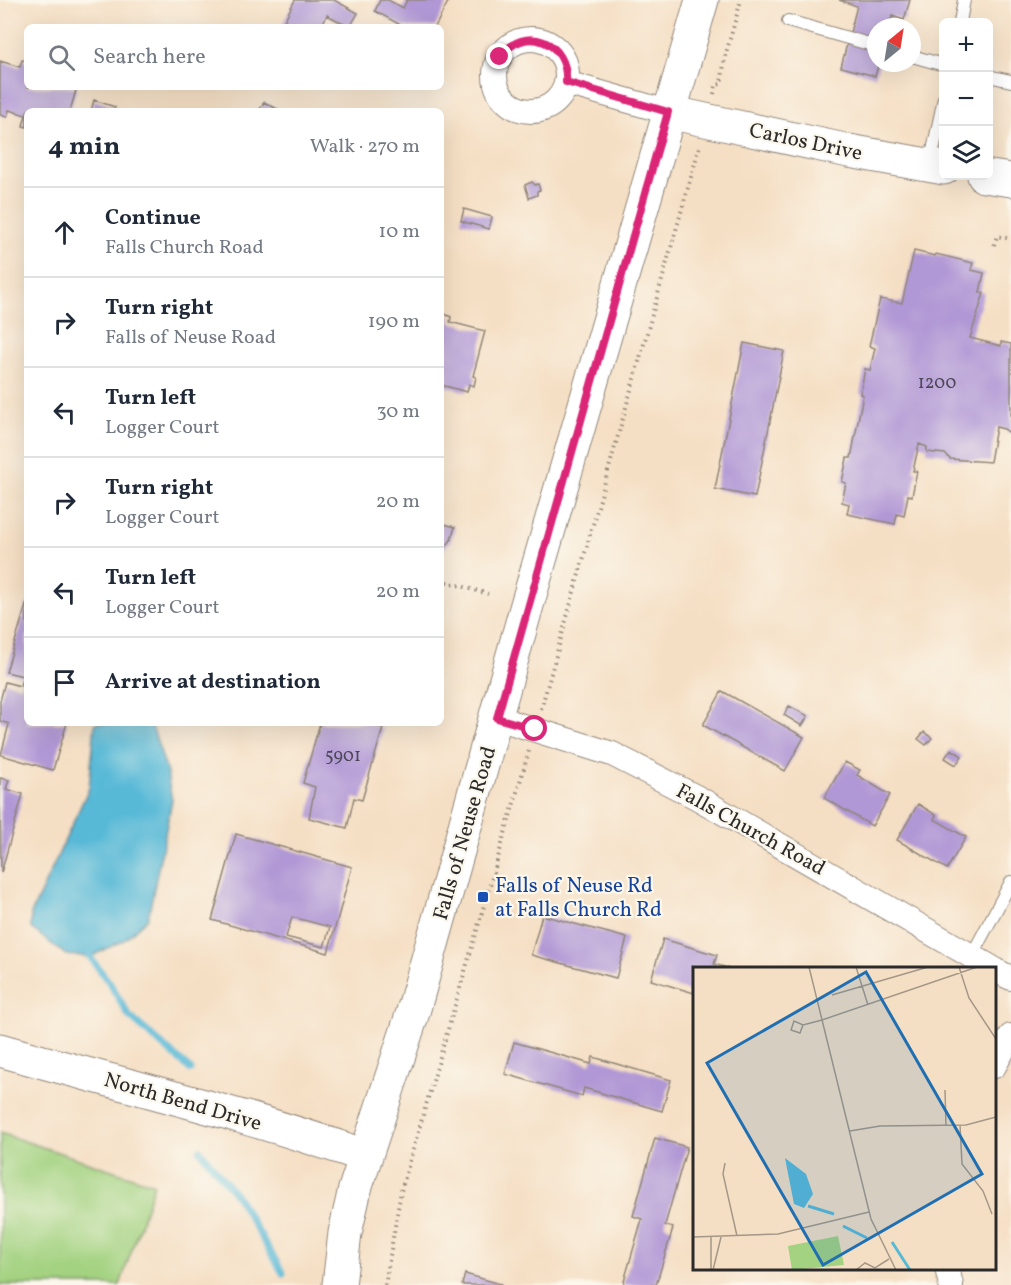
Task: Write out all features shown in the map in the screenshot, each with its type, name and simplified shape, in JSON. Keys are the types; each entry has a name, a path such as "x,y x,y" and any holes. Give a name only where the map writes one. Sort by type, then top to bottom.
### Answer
{"main road":[{"name":"Falls of Neuse Road","path":"339,1285 345,1233 353,1194 413,1012 668,112 702,0"},
{"name":"Carlos Drive","path":"668,112 849,151 937,167"},
{"path":"993,177 1011,180"},
{"name":"North Bend Drive","path":"0,1050 324,1141 365,1156"}],"street":[{"path":"566,82 668,112"},
{"name":"Falls Church Road","path":"497,718 564,737 620,758 726,814 990,967"},
{"name":"Falls Church Road","path":"996,970 1011,978"},
{"path":"996,1062 1011,1036"},
{"path":"947,1270 951,1285"}],"lane":[{"path":"961,18 964,0"},
{"path":"788,21 867,43"},
{"path":"921,59 939,64"},
{"path":"993,77 1011,81"},
{"path":"937,167 941,126"},
{"path":"971,957 1011,882"}],"path":[{"path":"716,85 721,84 725,57 741,0"},
{"path":"544,696 701,143"},
{"path":"994,245 997,236 1011,238"},
{"path":"444,581 488,594"},
{"path":"386,1285 401,1191 526,759"}],"green space":[{"path":"0,1133 154,1184 120,1285 0,1285"}],"water":[{"path":"95,726 152,726 166,769 172,800 148,918 124,940 90,957 66,955 31,928 31,914 89,788"}],"building":[{"path":"295,0 334,0 358,13 352,24 344,24 327,15 322,24 283,24"},
{"path":"380,0 388,0 403,8 407,0 449,0 437,24 399,24 375,11"},
{"path":"839,0 910,0 905,18 892,16 891,18 867,18 867,72 876,72 875,76 841,67 857,6"},
{"path":"22,60 24,60 24,90 76,90 71,108 24,108 24,114 9,110 7,117 0,115 0,61 20,67"},
{"path":"94,100 115,107 115,108 92,108"},
{"path":"264,102 275,108 261,108"},
{"path":"532,182 535,185 538,184 540,190 537,191 537,195 529,198 525,185"},
{"path":"464,209 492,217 489,229 461,221"},
{"path":"914,251 973,263 971,270 984,273 980,292 984,293 970,338 1001,346 1001,342 1011,344 1011,434 996,427 990,462 950,459 945,454 927,452 927,447 919,444 913,471 917,471 912,496 908,495 904,516 897,514 895,524 847,514 849,504 842,502 846,483 842,482 847,458 851,458 863,395 860,394 865,369 870,370 875,348 869,346 880,299 902,303"},
{"path":"444,314 451,317 450,322 485,331 473,376 476,377 474,386 469,384 467,392 444,386"},
{"path":"744,343 784,351 755,497 715,489"},
{"path":"444,524 455,527 451,540 444,549"},
{"path":"24,612 24,726 66,726 53,770 1,755 9,724 0,721 0,701 5,682 20,686 23,676 6,672"},
{"path":"722,691 804,737 785,771 703,725"},
{"path":"789,706 808,716 802,726 784,715"},
{"path":"319,726 383,728 362,800 354,798 347,828 309,818 315,787 303,783"},
{"path":"924,732 932,738 926,745 918,739"},
{"path":"951,749 962,756 956,765 945,758"},
{"path":"845,762 860,770 857,775 890,795 872,826 824,798"},
{"path":"0,778 9,780 6,789 23,794 1,873"},
{"path":"918,804 936,815 934,819 966,837 947,869 897,840"},
{"path":"236,834 352,867 328,953 212,920","holes":["292,917 330,927 324,947 286,937"]},
{"path":"542,915 627,938 616,978 531,955"},
{"path":"663,939 717,955 714,964 724,967 693,967 693,993 651,980"},
{"path":"514,1042 591,1064 593,1057 671,1080 662,1111 584,1088 582,1096 505,1074"},
{"path":"655,1138 687,1147 665,1225 673,1228 656,1285 623,1285 642,1219 633,1216"},
{"path":"465,1274 501,1284 501,1285 462,1285"}],"waterway":[{"path":"90,957 109,982 129,1016 191,1070"},
{"path":"200,1150 236,1195 283,1273"}],"place":[{"name":"Falls of Neuse Rd at Falls Church Rd","path":"483,897"}],"route":[{"path":"500,57 513,44 522,40 544,41 555,48 563,59 567,71 566,82 668,112 525,612 497,718 535,729"}]}
